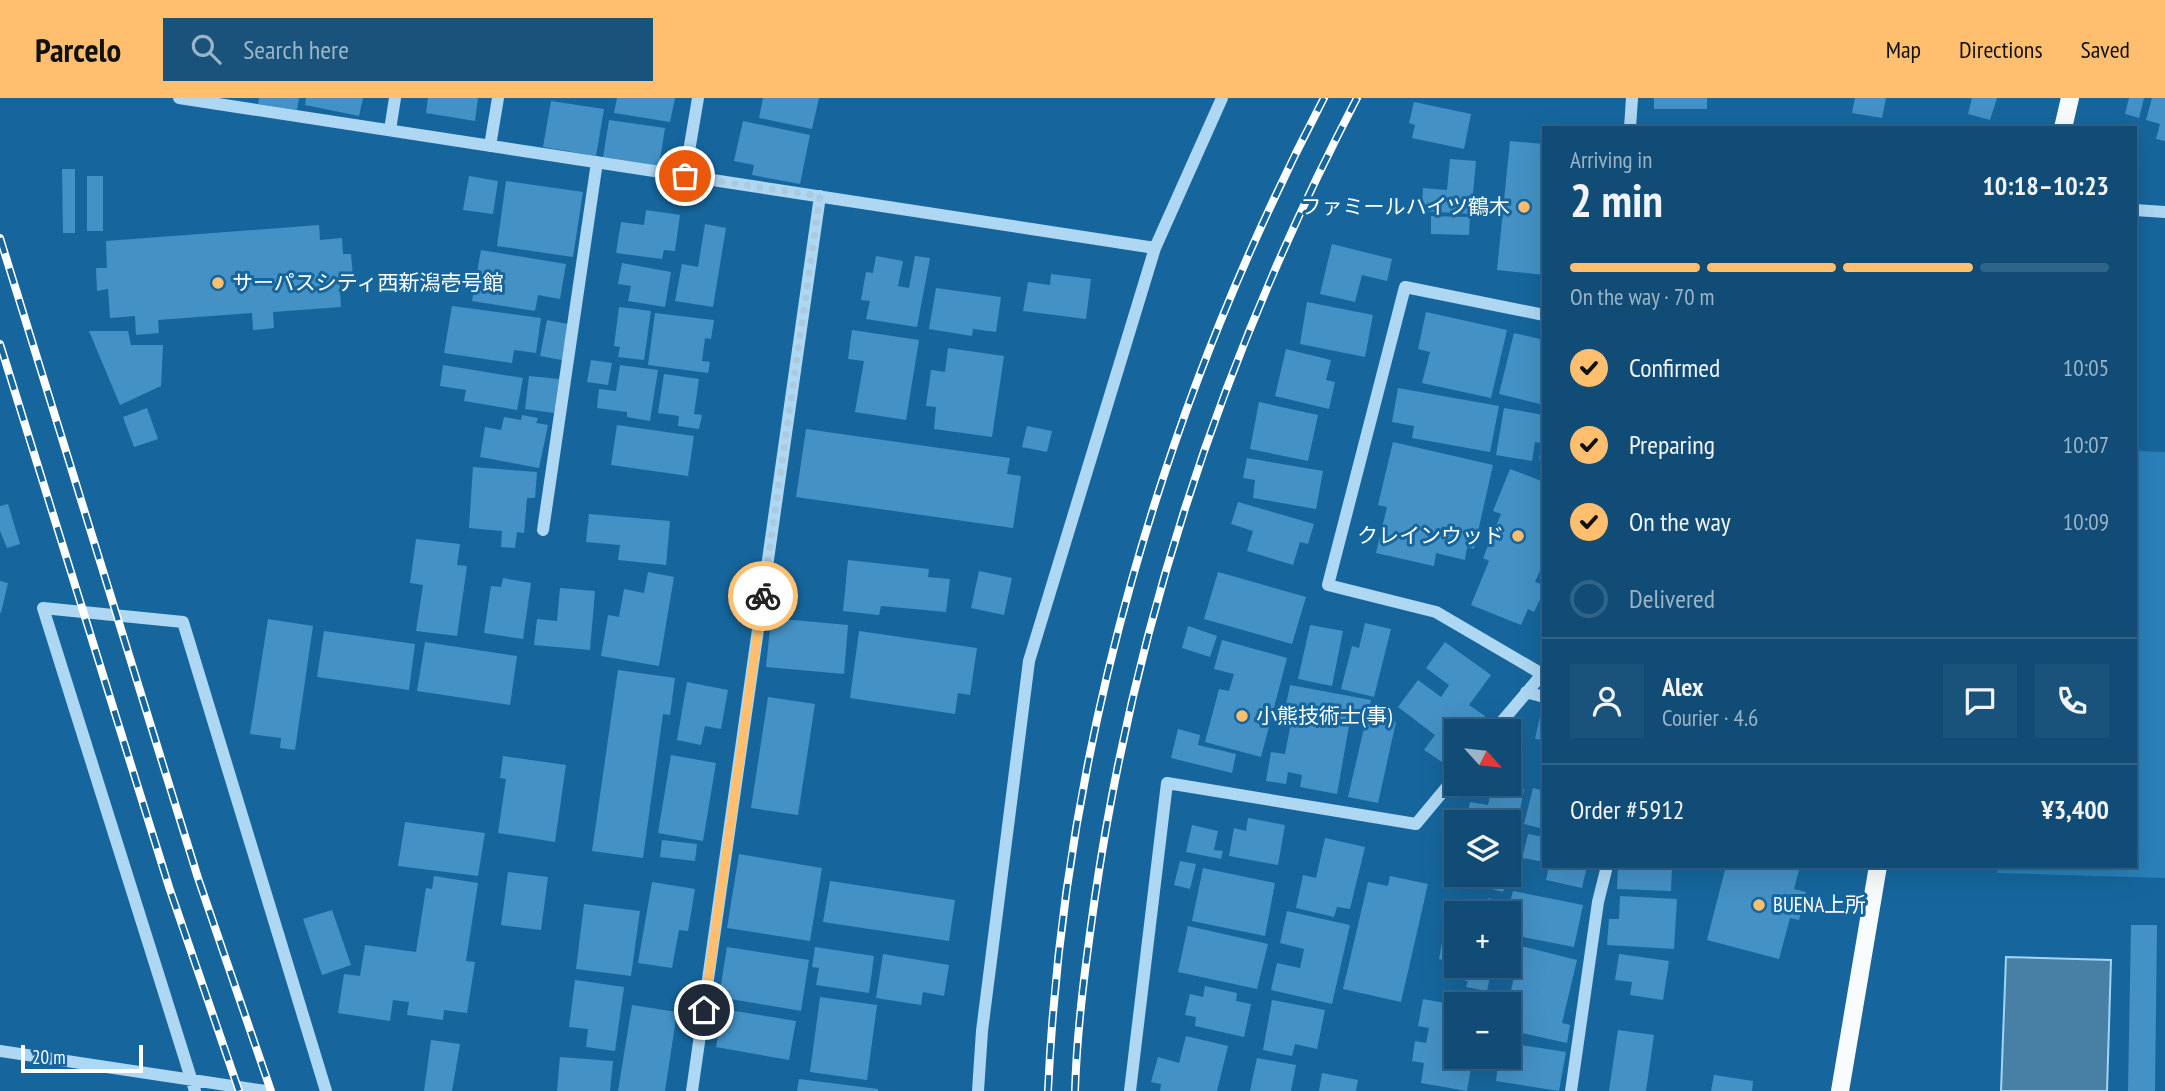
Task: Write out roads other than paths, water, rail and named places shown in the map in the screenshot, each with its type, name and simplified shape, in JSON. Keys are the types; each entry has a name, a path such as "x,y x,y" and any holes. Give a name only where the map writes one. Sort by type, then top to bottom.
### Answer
{"main road":[{"path":"2063,126 2070,98"},
{"path":"1840,1091 1878,868"}],"street":[{"path":"179,98 214,101 1155,248"},
{"path":"390,130 395,98"},
{"path":"490,146 498,98"},
{"path":"685,176 698,98"},
{"path":"978,1091 982,1031 1029,661 1155,248 1222,98"},
{"path":"1630,126 1632,98"},
{"path":"542,530 597,162"},
{"path":"692,1091 820,196"},
{"path":"2137,211 2165,212"},
{"path":"1542,315 1405,287 1328,584 1436,611 1542,672"},
{"path":"192,1087 43,608 183,622 326,1091"},
{"path":"1504,719 1542,674"},
{"path":"1527,692 1542,696"},
{"path":"1130,1091 1167,783 1416,824 1444,790"},
{"path":"1571,1091 1598,902 1606,868"},
{"path":"0,1051 192,1087 266,1091"}],"railway":[{"path":"1048,1091 1058,962 1075,833 1100,705 1132,579 1171,455 1216,334 1267,214 1324,98"},
{"path":"1075,1091 1085,969 1095,897 1135,689 1161,587 1227,387 1310,193 1357,98"},
{"path":"0,238 198,878 271,1091"},
{"path":"0,344 169,887 239,1091"}],"place":[{"name":"ファミールハイツ鶴木","path":"1524,207"},
{"name":"サーパスシティ西新潟壱号館","path":"218,283"},
{"name":"クレインウッド","path":"1518,536"},
{"name":"小熊技術士(事)","path":"1242,716"},
{"name":"BUENA上所","path":"1759,905"}]}
